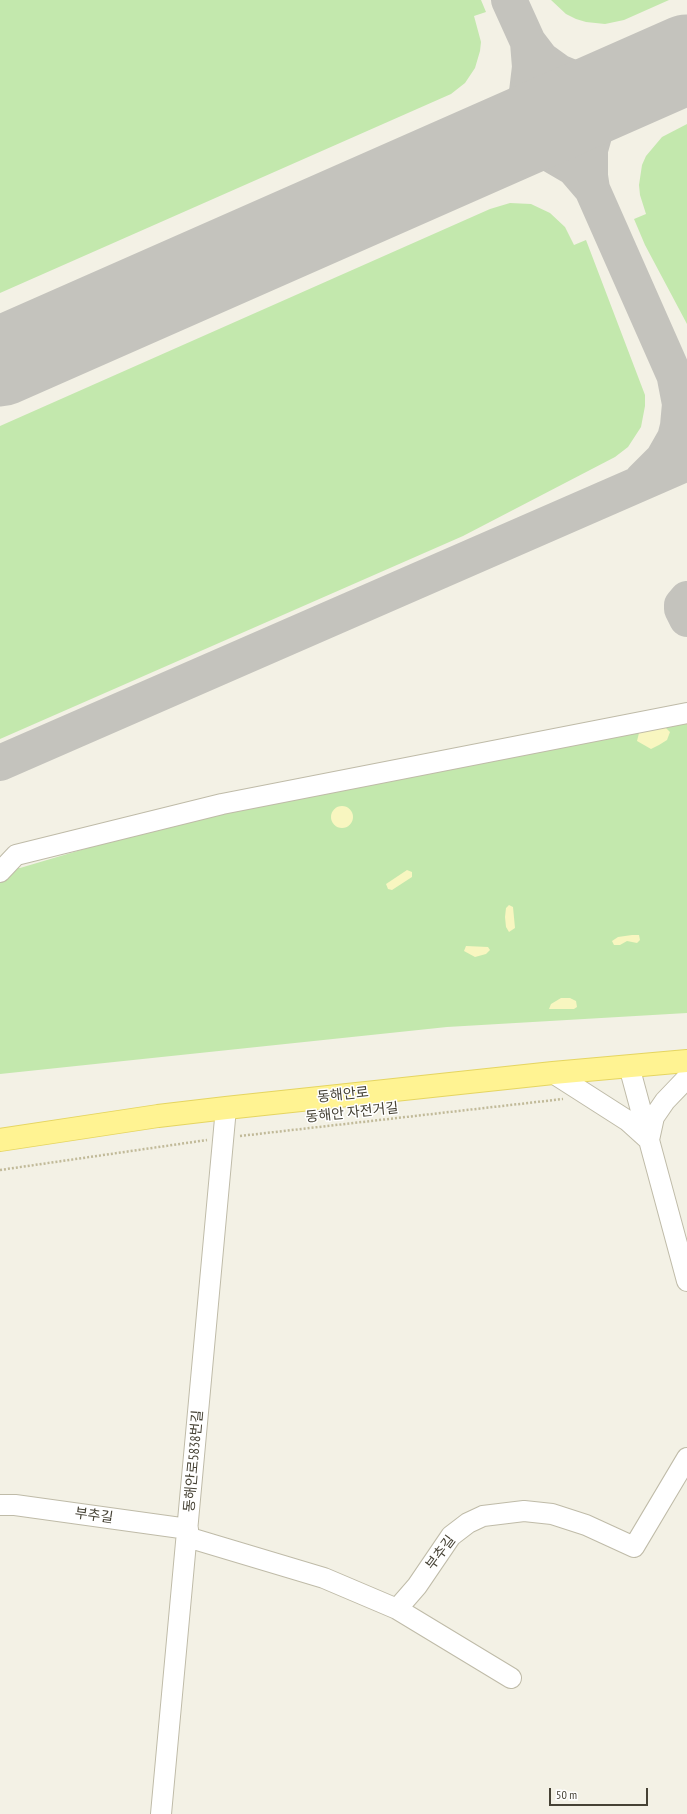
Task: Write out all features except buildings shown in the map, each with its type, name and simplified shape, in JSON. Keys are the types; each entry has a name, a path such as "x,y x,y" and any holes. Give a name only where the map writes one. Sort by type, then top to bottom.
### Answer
{"main road":[{"name":"동해안로","path":"0,1140 158,1116 226,1108 553,1072 687,1061"}],"street":[{"path":"0,872 16,855 222,804 687,713"},
{"path":"629,1066 687,1281"},
{"path":"553,1072 628,1121 649,1140"},
{"path":"649,1140 654,1117 665,1101 687,1078"},
{"name":"동해안로5838번길","path":"161,1814 226,1108"},
{"name":"부추길","path":"0,1505 15,1504 187,1533 324,1578 398,1609 417,1586 451,1536 468,1522 483,1516 524,1511 552,1514 586,1525 634,1547 687,1458"},
{"path":"398,1609 511,1678"}],"path":[{"name":"동해안 자전거길","path":"0,1170 224,1137 565,1099"}],"green space":[{"path":"0,0 481,0 486,12 474,16 481,42 475,68 465,83 451,94 0,293"},
{"path":"551,0 669,0 624,20 605,24 586,22 576,19 566,14"},
{"path":"687,124 687,324 645,245 634,219 646,214 640,195 639,185 642,165 646,156 662,137"},
{"path":"510,203 531,204 550,213 565,227 574,245 586,240 645,395 645,406 641,427 628,447 615,457 463,536 0,739 0,426 490,209"},
{"path":"687,717 687,1013 447,1027 0,1074 0,868 20,868 189,818"}],"sand":[{"path":"665,727 670,732 667,740 651,749 637,741 639,733"},
{"path":"342,806 346,807 352,813 352,821 346,827 342,828 338,827 332,821 331,817 332,813 338,807"},
{"path":"407,870 412,872 412,877 392,890 388,889 386,884"},
{"path":"509,905 513,907 515,928 509,932 506,927 505,917 506,908"},
{"path":"639,935 640,940 637,943 627,941 620,945 614,945 612,941 618,937"},
{"path":"466,946 488,947 490,950 486,954 475,957 464,951"},
{"path":"561,998 570,998 576,1001 577,1007 574,1009 549,1009 551,1004"}],"taxiway":[{"path":"509,0 528,42 541,59 559,72 583,82 595,85 621,85 634,82 612,101 597,125 590,150 590,176 592,189 687,404"},
{"path":"494,144 511,126 523,104 527,92 530,67 528,42"},
{"path":"494,144 523,145 550,154 574,168 592,189"},
{"path":"642,480 663,459 675,438 678,426 680,404 675,378"},
{"path":"0,763 687,463"},
{"path":"687,599 682,605 682,609 687,619"}],"runway":[{"path":"0,362 687,59"}]}
